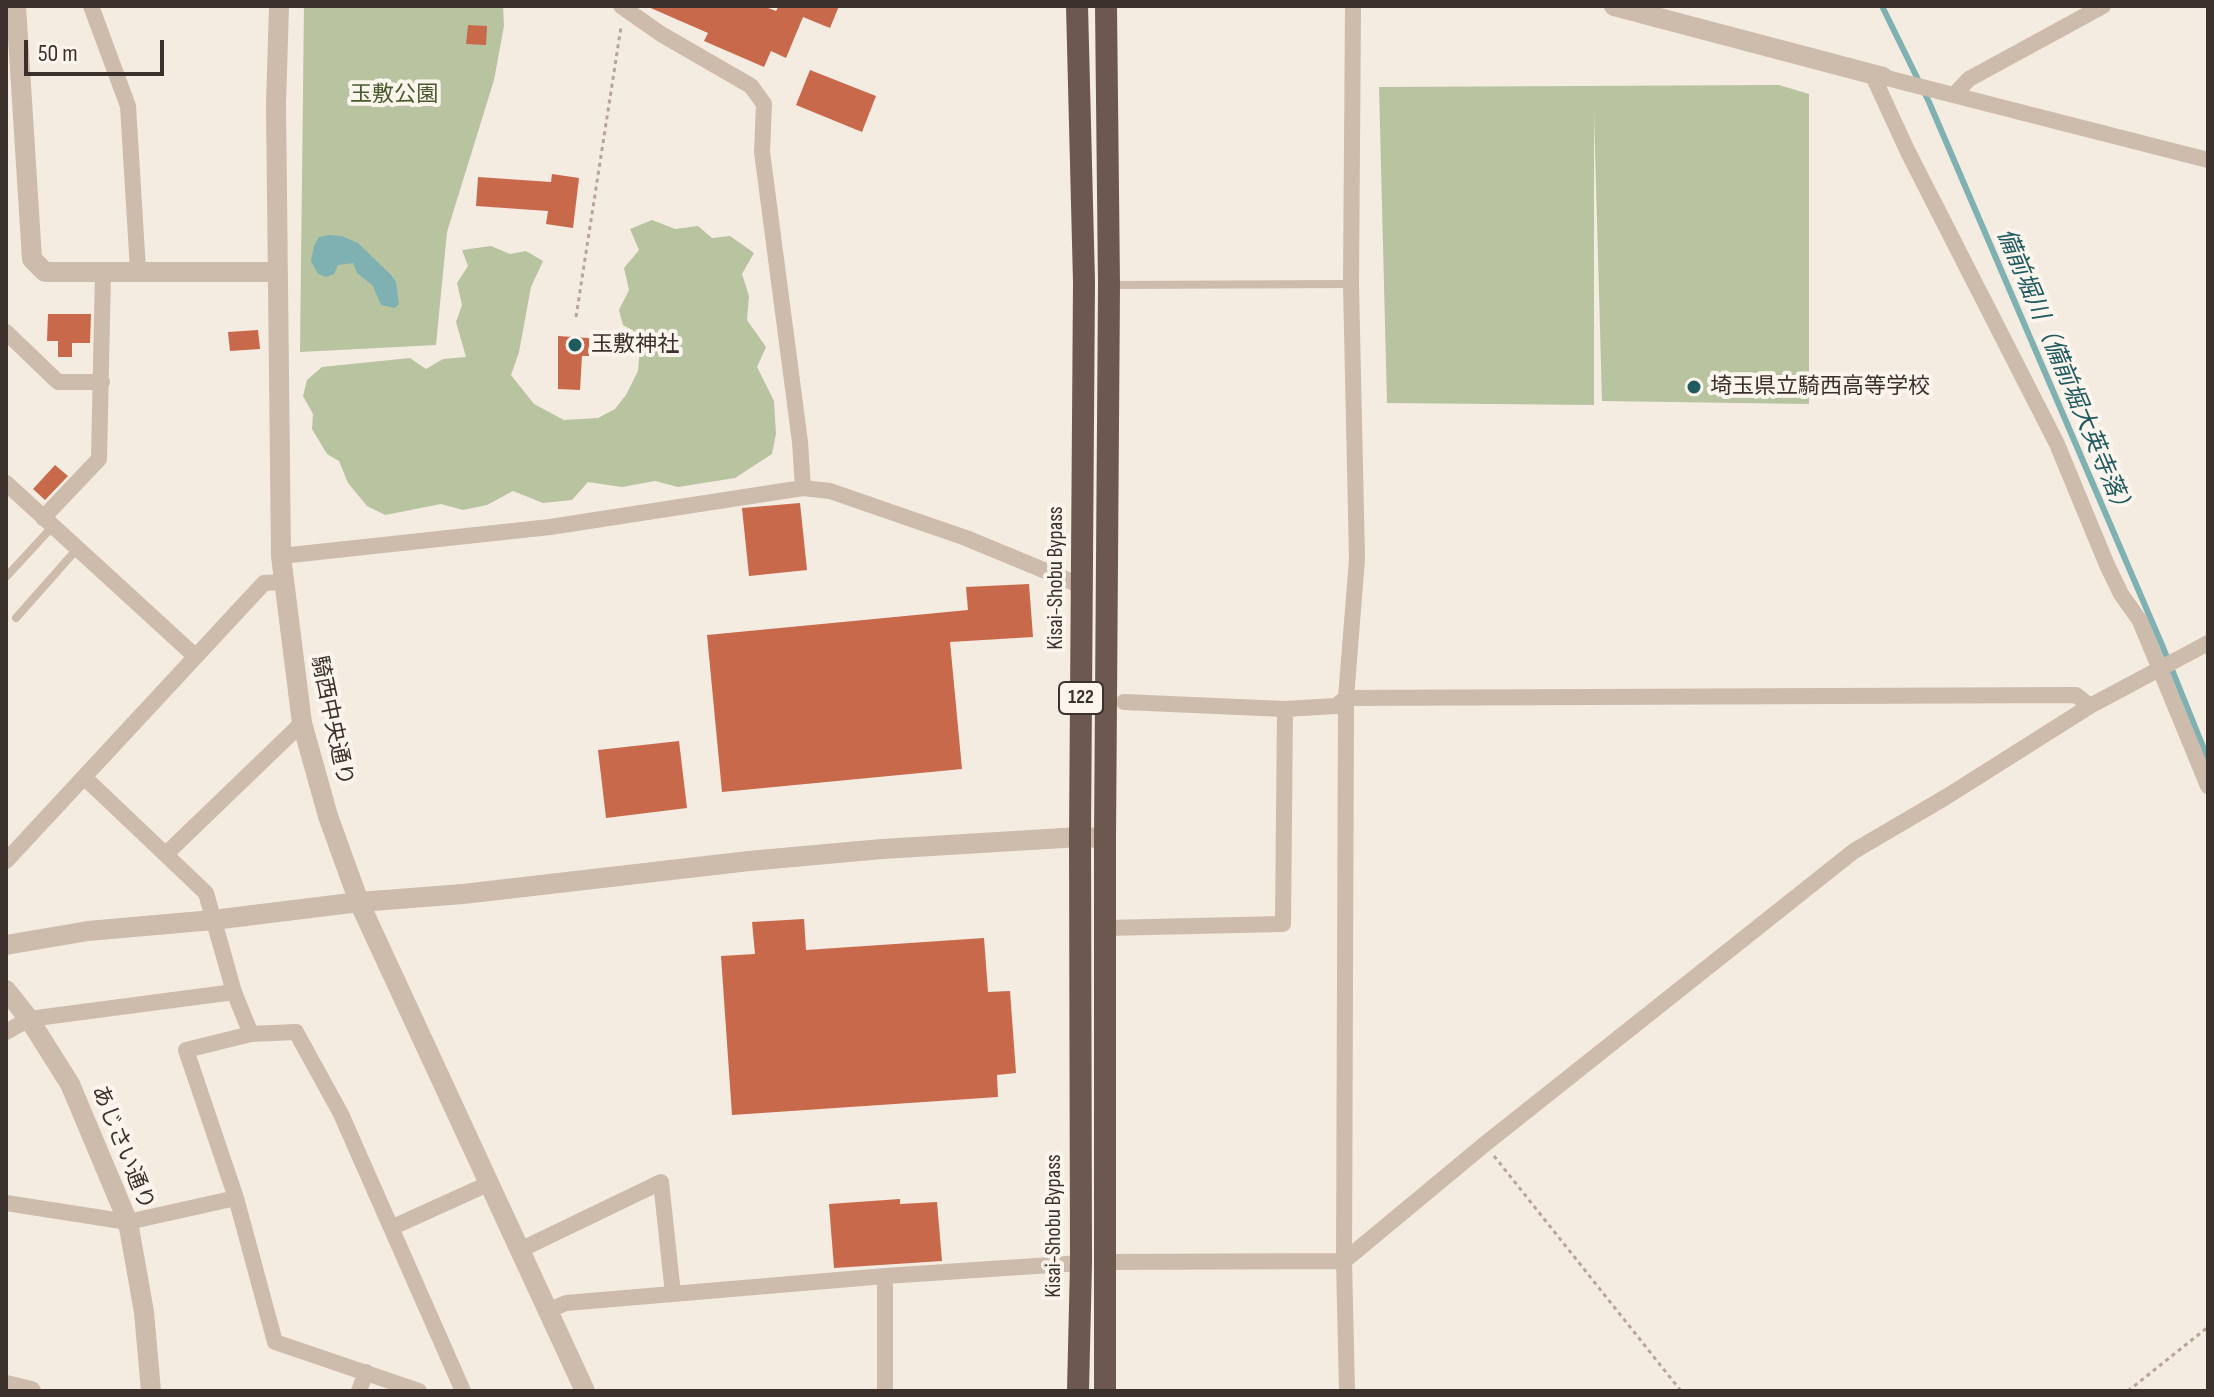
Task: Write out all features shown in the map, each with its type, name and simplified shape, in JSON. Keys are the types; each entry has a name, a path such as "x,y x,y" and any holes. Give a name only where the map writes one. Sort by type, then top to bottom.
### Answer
{"highway":[{"name":"Kisai-Shobu Bypass","path":"1077,6 1084,282 1078,1391"},
{"name":"122","path":"1105,1391 1105,838 1116,702 1106,6"}],"street":[{"path":"16,6 32,259 45,272 278,272"},
{"path":"91,6 128,106 138,270"},
{"name":"騎西中央通り","path":"279,6 276,104 281,556 302,723 328,816 359,902 585,1391"},
{"path":"623,6 661,34 751,86 764,104 762,152 800,442 803,488"},
{"path":"1347,1391 1344,1261 1346,698 1357,559 1351,284 1353,6"},
{"path":"1614,6 2208,160"},
{"path":"1954,95 1969,79 2103,6"},
{"path":"1878,76 1908,152 2057,444 2111,575 2140,621 2208,786"},
{"path":"48,522 99,459 103,272"},
{"path":"6,332 58,382 102,382"},
{"path":"6,483 195,656"},
{"path":"281,556 550,527 803,488 830,491 966,538 1082,586"},
{"path":"6,861 264,583 283,582"},
{"path":"1106,1262 1344,1261 1485,1144 1854,851 2090,706 2208,643"},
{"path":"1116,702 1285,709 1336,706 1346,698 2076,695 2090,706"},
{"path":"1105,928 1283,924 1285,709"},
{"path":"166,854 302,723"},
{"path":"84,777 206,893 234,992 251,1034"},
{"path":"6,945 88,931 463,894 749,861 882,849 1105,838"},
{"name":"あじさい通り","path":"6,990 29,1019 70,1084 128,1222 144,1312 151,1391"},
{"path":"6,1032 29,1019 234,992"},
{"path":"419,1391 275,1342 236,1198 186,1050 251,1034 296,1032 341,1114 463,1391"},
{"path":"520,1250 661,1182 673,1294"},
{"path":"393,1227 490,1183"},
{"path":"6,1203 128,1222 236,1198"},
{"path":"547,1311 566,1303 1081,1263"},
{"path":"885,1276 885,1391"},
{"path":"359,1391 366,1372"},
{"path":"6,1385 31,1391"}],"lane":[{"path":"1109,285 1351,284"},
{"path":"6,577 48,522"},
{"path":"16,618 77,549"}],"path":[{"path":"576,317 623,6"},
{"path":"1485,1144 1681,1391"},
{"path":"2128,1391 2208,1327"}],"green space":[{"name":"玉敷公園","path":"304,6 503,6 504,26 494,80 447,232 436,345 300,352"},
{"path":"1779,85 1809,94 1809,404 1602,401 1594,113 1594,405 1387,403 1379,87"},
{"path":"652,220 675,229 698,226 712,238 730,236 754,253 742,274 749,296 747,320 766,347 757,367 774,401 776,434 772,454 735,478 678,487 655,481 622,487 588,482 572,500 543,503 513,491 487,505 463,510 441,504 385,515 367,506 348,483 339,461 327,454 312,429 313,414 303,396 307,380 322,367 410,358 426,369 443,359 466,357 456,322 462,305 457,283 468,266 462,250 491,246 510,254 526,251 543,261 531,287 519,352 511,375 534,404 564,420 598,418 615,409 638,371 641,335 623,325 619,310 629,290 624,268 639,250 630,229"}],"water":[{"path":"342,236 358,243 391,275 396,282 399,304 395,308 381,305 373,286 357,273 353,263 338,265 334,274 326,277 318,274 311,261 314,246 319,237"}],"building":[{"path":"646,6 763,6 776,11 779,6 839,6 830,28 803,17 786,58 771,51 764,67 704,41 708,33"},
{"path":"468,25 487,26 486,45 466,44"},
{"path":"810,70 876,96 862,132 796,105"},
{"path":"552,174 579,178 573,228 546,224 548,211 476,206 478,177 551,182"},
{"path":"48,314 91,314 90,343 72,343 72,357 58,357 58,341 47,341"},
{"path":"258,330 260,349 230,351 228,332"},
{"path":"558,336 589,338 589,356 582,356 580,390 558,389"},
{"path":"55,465 68,476 45,500 33,489"},
{"path":"800,503 807,570 749,576 742,508"},
{"path":"1029,584 1033,637 950,642 962,769 722,792 707,635 968,610 966,587"},
{"path":"679,741 687,808 606,818 598,750"},
{"path":"804,919 806,950 984,938 988,992 1010,991 1016,1073 997,1075 998,1097 732,1115 721,956 755,954 752,922"},
{"path":"900,1199 900,1204 937,1202 942,1261 834,1268 829,1204"}],"waterway":[{"name":"備前堀川（備前堀大英寺落）","path":"1882,6 1929,102 2208,759"}],"place":[{"name":"玉敷神社","path":"575,345"},
{"name":"埼玉県立騎西高等学校","path":"1694,387"}]}
